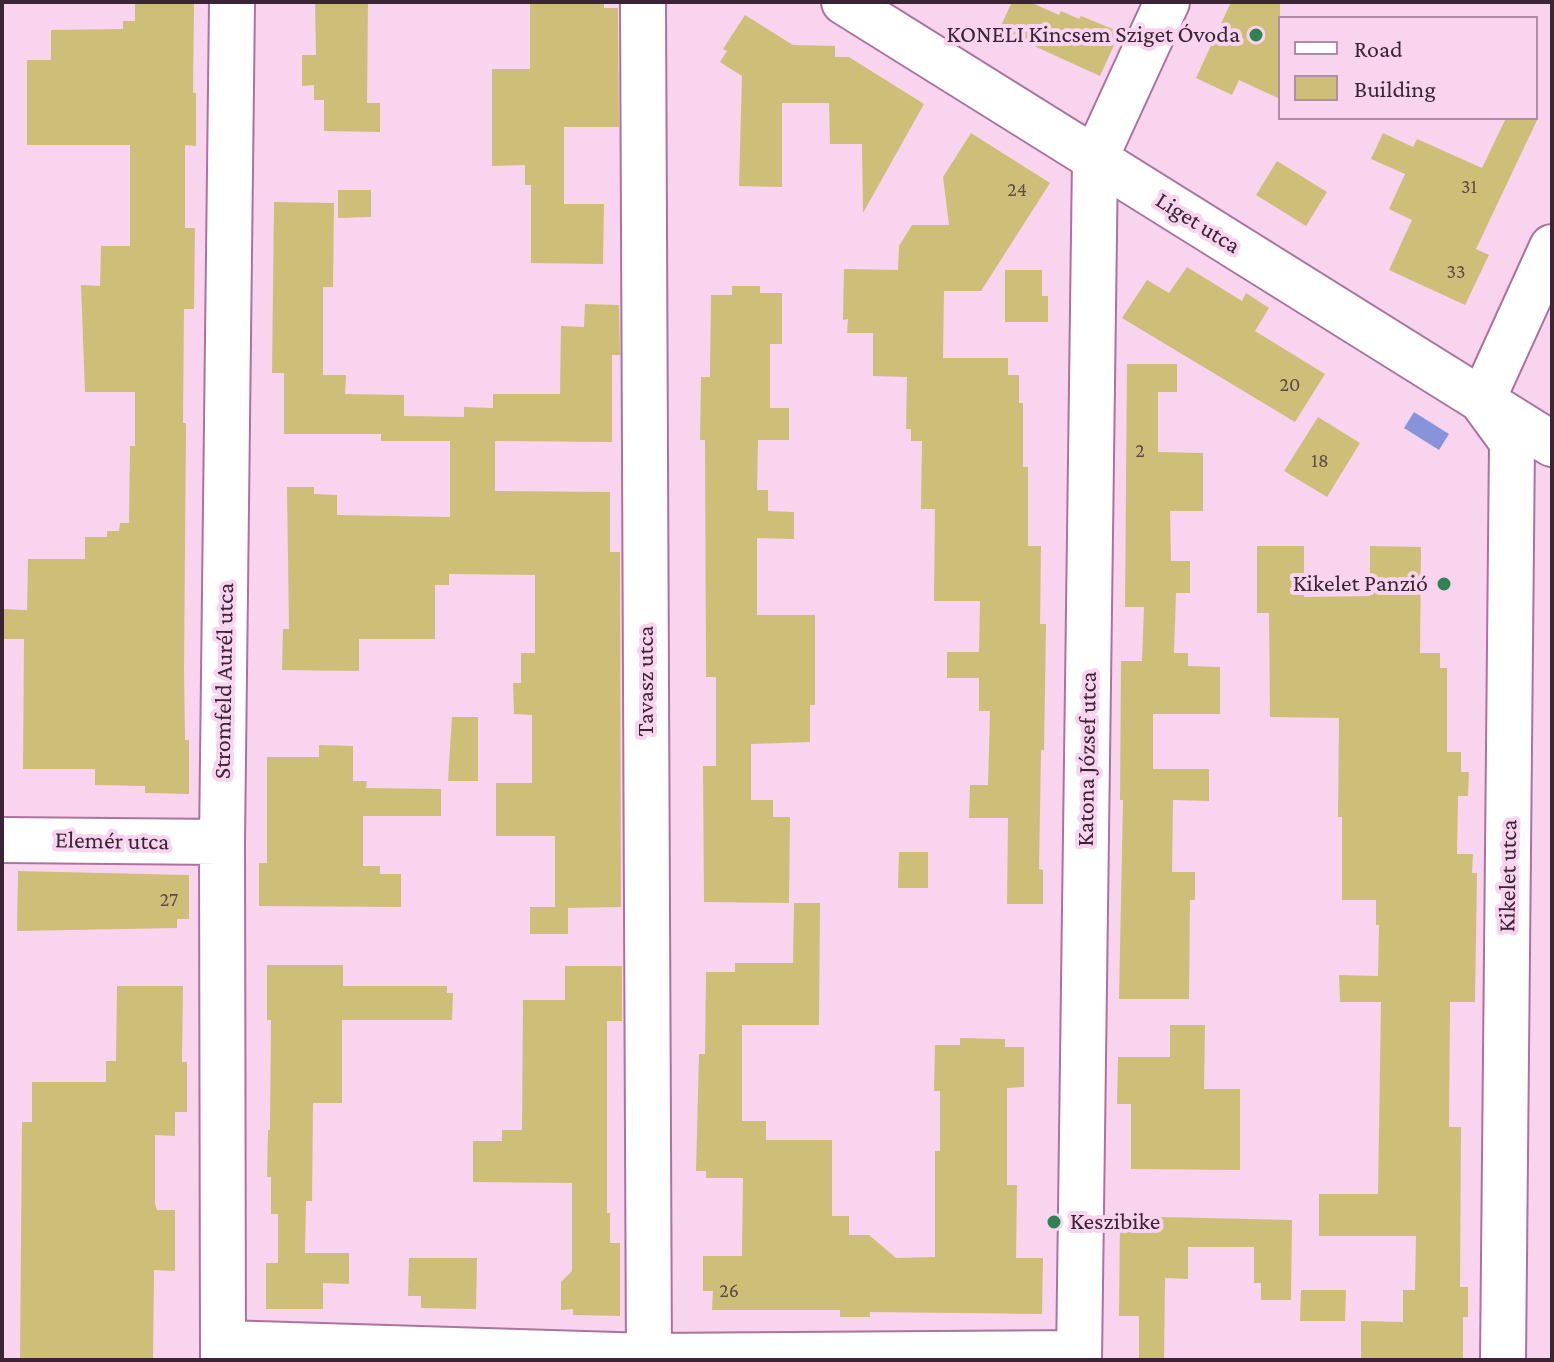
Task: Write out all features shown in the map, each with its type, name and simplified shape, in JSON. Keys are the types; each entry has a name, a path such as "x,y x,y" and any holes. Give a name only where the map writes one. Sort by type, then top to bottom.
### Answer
{"street":[{"name":"Stromfeld Aurél utca","path":"223,1352 222,842 232,2"},
{"name":"Tavasz utca","path":"643,2 649,1358"},
{"name":"Liget utca","path":"844,2 1552,444"},
{"path":"1095,159 1167,2"},
{"name":"Katona József utca","path":"1079,1357 1095,159"},
{"path":"1482,401 1552,247"},
{"name":"Kikelet utca","path":"1482,401 1512,442 1503,1360"},
{"name":"Elemér utca","path":"2,840 222,842"},
{"path":"223,1352 649,1358 1079,1357"}],"water":[{"path":"1414,412 1449,434 1439,450 1404,428"}],"building":[{"path":"135,2 194,2 196,146 185,145 185,228 195,228 194,309 184,309 183,423 186,423 185,740 189,740 189,794 145,793 145,786 95,785 95,769 23,769 24,639 2,639 2,609 27,610 28,559 85,559 85,537 107,537 107,531 119,531 120,523 129,523 130,446 135,446 135,392 85,392 81,285 100,286 101,246 130,246 130,145 27,145 27,60 51,60 51,30 123,29 123,21 135,21"},
{"path":"315,2 368,2 367,103 380,103 380,132 324,131 324,100 314,100 314,85 302,86 302,55 316,55"},
{"path":"530,2 604,2 604,8 618,8 619,127 564,127 564,204 604,204 603,264 531,263 531,185 525,185 525,165 492,166 492,69 530,69"},
{"path":"1012,2 1030,2 1059,15 1061,11 1079,19 1081,16 1120,32 1100,76 999,30"},
{"path":"1231,2 1280,2 1278,98 1239,80 1232,95 1196,78"},
{"path":"745,15 793,45 835,46 835,57 849,57 924,104 863,213 862,144 830,144 829,103 782,103 782,187 739,186 742,76 720,62 727,51 723,49"},
{"path":"1505,120 1537,120 1476,249 1489,255 1465,305 1389,270 1412,220 1389,209 1405,174 1371,159 1383,133 1413,147 1417,139 1482,168"},
{"path":"971,133 1050,183 981,291 944,291 943,358 1008,358 1008,375 1019,375 1019,403 1023,403 1023,467 1028,467 1028,546 1041,546 1040,624 1046,624 1039,869 1043,870 1043,904 1007,904 1008,818 969,818 970,785 988,785 990,711 979,711 979,678 947,678 947,652 979,652 980,601 934,601 935,509 921,509 922,441 911,441 911,429 906,429 907,377 873,376 873,333 847,333 848,319 843,320 844,269 898,270 899,246 912,225 949,225 943,177"},
{"path":"1277,161 1327,192 1306,226 1256,195"},
{"path":"338,190 371,190 371,217 338,218"},
{"path":"274,202 334,203 333,287 323,287 323,375 346,375 345,394 404,395 404,416 464,417 464,407 493,408 493,394 560,394 561,326 584,327 585,304 619,305 620,355 612,355 612,442 495,441 495,491 610,492 610,552 620,552 621,907 568,908 568,934 530,934 530,907 555,907 555,836 496,836 496,783 532,783 532,715 514,714 513,683 521,683 521,653 535,653 535,575 449,574 449,585 435,585 435,639 359,639 359,671 282,670 283,629 289,629 287,487 314,487 314,494 337,495 337,515 450,517 450,441 381,441 381,434 284,434 284,373 272,373"},
{"path":"1187,267 1242,301 1246,293 1269,308 1255,331 1325,374 1295,422 1122,318 1147,280 1169,293"},
{"path":"1005,270 1042,270 1042,296 1048,296 1048,322 1005,322"},
{"path":"732,286 760,286 760,293 782,293 782,344 770,344 770,408 789,408 789,440 758,440 757,490 768,490 768,511 794,512 794,539 757,538 757,615 815,615 815,705 810,705 810,742 751,744 751,800 773,800 773,817 790,817 789,903 704,902 703,766 716,766 716,677 706,677 705,440 700,440 701,377 710,377 711,295 732,295"},
{"path":"1127,364 1177,364 1177,392 1158,392 1158,452 1203,453 1203,511 1170,511 1171,561 1190,561 1190,593 1176,593 1174,653 1188,653 1188,666 1220,667 1220,714 1153,714 1153,769 1209,769 1209,801 1173,800 1172,872 1195,872 1195,900 1190,900 1189,999 1119,999 1123,800 1120,800 1121,661 1142,661 1144,607 1125,607"},
{"path":"1318,417 1360,443 1327,497 1284,471"},
{"path":"1257,546 1304,546 1304,597 1370,596 1370,546 1421,547 1420,653 1440,653 1440,668 1447,668 1447,752 1461,752 1461,772 1469,772 1468,796 1458,796 1457,854 1473,854 1472,873 1477,873 1475,1002 1450,1002 1449,1127 1461,1127 1460,1287 1468,1287 1468,1317 1463,1317 1463,1360 1361,1360 1361,1321 1403,1322 1403,1290 1415,1290 1416,1236 1319,1236 1319,1194 1378,1194 1381,1002 1340,1002 1339,975 1378,976 1379,925 1376,925 1376,900 1342,900 1342,817 1338,817 1339,718 1270,717 1269,613 1257,613"},
{"path":"452,717 478,717 478,781 448,781"},
{"path":"319,745 353,746 353,781 367,781 366,788 441,789 441,816 363,816 363,866 380,866 380,874 401,874 401,907 259,906 259,863 267,863 267,757 319,757"},
{"path":"899,852 928,852 928,888 898,888"},
{"path":"18,871 189,875 189,919 177,919 177,928 17,931"},
{"path":"794,903 820,903 819,1025 742,1025 742,1121 766,1121 766,1140 832,1140 832,1216 849,1216 849,1235 869,1235 896,1258 935,1257 935,1151 940,1151 940,1091 934,1091 935,1045 960,1045 960,1038 1005,1039 1005,1047 1024,1047 1024,1087 1007,1088 1007,1185 1017,1185 1016,1258 1043,1258 1042,1314 870,1312 870,1317 840,1317 840,1310 712,1310 713,1291 703,1291 703,1256 742,1256 743,1178 706,1178 706,1171 696,1171 699,1054 705,1054 706,972 735,972 735,963 793,963"},
{"path":"267,965 343,965 343,986 447,986 447,993 453,993 452,1020 342,1020 342,1103 313,1103 312,1201 306,1201 305,1253 349,1253 349,1284 323,1283 323,1309 266,1309 266,1263 278,1263 278,1214 271,1214 271,1177 267,1177 271,1020 267,1020"},
{"path":"565,966 622,966 622,1021 607,1021 607,1213 610,1213 610,1243 620,1243 620,1316 573,1315 573,1309 561,1310 561,1282 572,1271 572,1183 473,1182 473,1141 502,1141 502,1130 522,1130 523,1000 565,1000"},
{"path":"117,986 183,986 182,1062 187,1062 187,1112 175,1112 175,1136 155,1135 155,1204 157,1210 175,1210 175,1271 154,1270 153,1360 20,1360 22,1122 32,1122 32,1082 106,1082 106,1061 116,1061"},
{"path":"1170,1025 1205,1025 1204,1089 1240,1089 1240,1170 1131,1169 1131,1104 1117,1104 1118,1057 1170,1057"},
{"path":"1120,1216 1292,1220 1291,1300 1261,1300 1261,1283 1254,1283 1254,1247 1188,1247 1188,1279 1165,1278 1164,1360 1139,1360 1139,1316 1119,1316"},
{"path":"409,1258 477,1258 476,1309 421,1308 421,1296 408,1296"},
{"path":"1301,1290 1346,1290 1345,1321 1300,1321"}],"place":[{"name":"KONELI Kincsem Sziget Óvoda","path":"1256,35"},
{"name":"Kikelet Panzió","path":"1444,584"},
{"name":"Keszibike","path":"1054,1222"}]}
